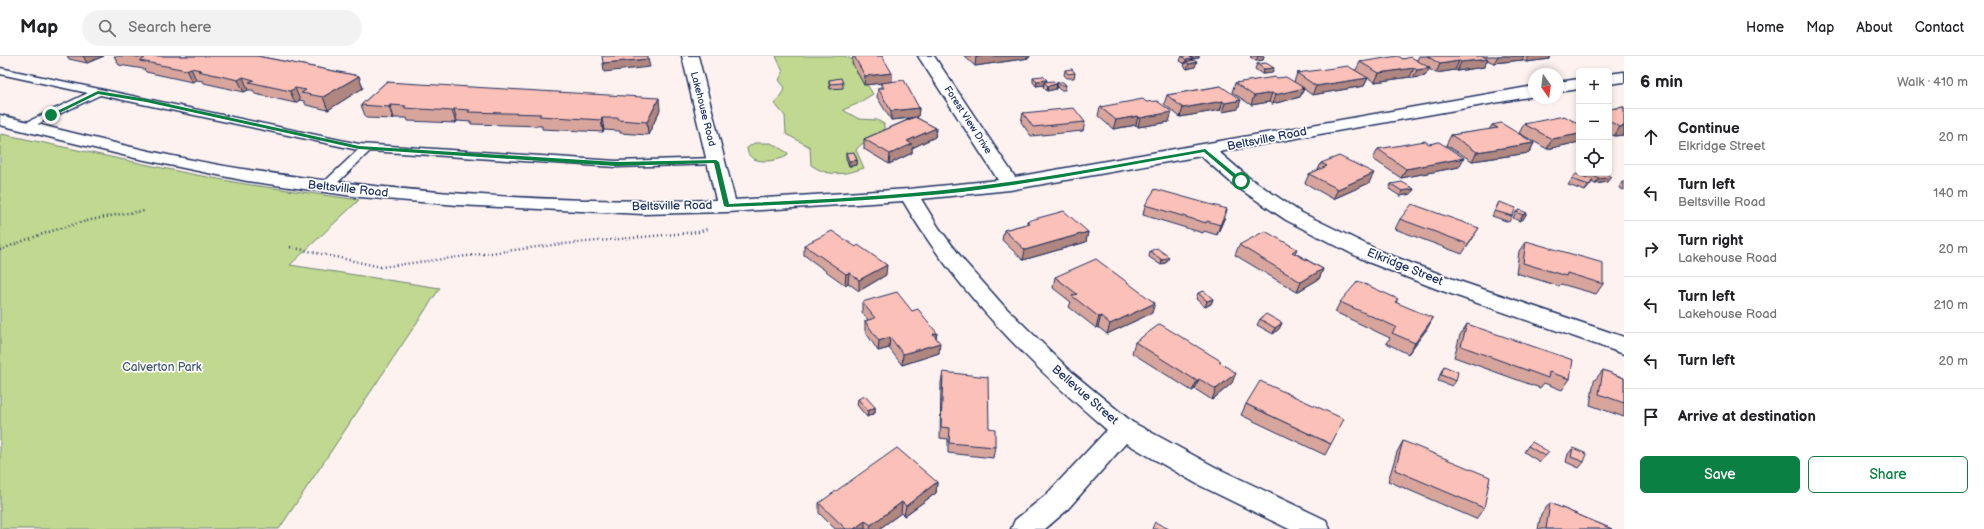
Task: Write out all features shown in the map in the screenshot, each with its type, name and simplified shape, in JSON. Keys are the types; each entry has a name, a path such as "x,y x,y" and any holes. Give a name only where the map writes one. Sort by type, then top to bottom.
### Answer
{"street":[{"name":"Lakehouse Road","path":"690,56 727,206"},
{"name":"Forest View Drive","path":"926,56 1010,184"},
{"path":"1612,79 1624,77"},
{"path":"1564,86 1576,84"},
{"name":"Beltsville Road","path":"0,120 192,165 326,187 458,199 643,208 727,206 909,195 1010,184 1528,92"},
{"name":"Elkridge Street","path":"1205,150 1241,181 1293,216 1375,257 1452,286 1624,346"},
{"name":"Bellevue Street","path":"909,195 930,230 947,254 995,310 1066,381 1123,429 1207,476 1316,529"},
{"path":"1025,529 1056,503 1123,429"}],"lane":[{"name":"Lakehouse Road","path":"0,71 367,148 616,164 716,162"},
{"path":"27,126 98,92"},
{"path":"326,187 367,148"}],"path":[{"path":"0,250 86,219 117,213 145,211"},
{"path":"290,247 381,267 553,245 698,232 711,228"}],"green space":[{"path":"776,56 845,56 851,59 873,94 857,104 843,110 859,119 877,120 884,124 884,130 877,136 862,144 856,150 864,168 837,174 824,172 817,169 811,165 810,147 786,134 785,116 775,104 785,88 779,80 783,72"},
{"name":"Calverton Park","path":"2,134 245,184 359,200 290,265 440,288 279,529 0,529 0,135"},
{"path":"754,143 771,143 788,153 787,156 770,161 757,160 748,154 747,148"}],"building":[{"path":"131,56 257,56 359,76 323,97 301,93 306,90 295,88 290,91 249,82 254,80 243,77 238,80 191,68 186,70 140,61 145,58"},
{"path":"602,56 648,56 648,59 603,63"},
{"path":"854,56 882,56 892,73 865,76"},
{"path":"1182,56 1189,56 1192,59 1186,60"},
{"path":"1398,56 1403,59 1411,57 1430,68 1417,70 1414,68 1379,73 1360,62"},
{"path":"1427,56 1483,56 1488,59 1440,64"},
{"path":"1194,60 1197,62 1189,64 1186,62"},
{"path":"1266,63 1274,68 1264,69 1257,64"},
{"path":"1348,66 1368,78 1316,86 1297,73"},
{"path":"1072,69 1075,73 1068,74 1065,70"},
{"path":"1043,76 1047,80 1037,81 1033,77"},
{"path":"1275,77 1286,77 1304,88 1275,95 1272,93 1254,96 1235,83"},
{"path":"841,78 843,83 830,84 829,80"},
{"path":"904,80 919,108 891,111 878,88 884,88 881,83"},
{"path":"1053,81 1057,84 1048,86 1044,82"},
{"path":"386,82 659,98 647,122 618,120 619,118 602,118 601,120 539,116 541,114 468,112 470,110 454,109 452,111 404,108 406,106 390,105 389,107 361,105"},
{"path":"1057,82 1063,82 1066,85 1060,85"},
{"path":"1221,86 1241,100 1225,103 1223,101 1183,108 1167,95"},
{"path":"1143,99 1146,102 1157,101 1172,112 1140,118 1138,116 1116,120 1100,107"},
{"path":"1624,107 1624,126 1620,127 1612,123 1612,109"},
{"path":"1074,108 1085,122 1033,127 1023,113"},
{"path":"1564,116 1576,122 1576,135 1552,139 1524,124"},
{"path":"915,117 936,128 907,141 912,144 890,154 864,139"},
{"path":"1501,123 1534,143 1477,152 1451,135 1498,128 1492,125"},
{"path":"1425,141 1429,144 1439,142 1464,158 1406,169 1378,149"},
{"path":"854,152 857,160 849,161 846,153"},
{"path":"1339,156 1374,173 1338,189 1309,174 1327,166 1321,163"},
{"path":"1576,174 1576,176 1582,176 1593,180 1589,185 1572,179"},
{"path":"1594,176 1611,177 1599,179"},
{"path":"1402,182 1414,189 1402,191 1391,184"},
{"path":"1155,189 1227,209 1220,225 1207,221 1206,223 1145,205"},
{"path":"1499,202 1516,208 1512,216 1495,211"},
{"path":"1412,204 1479,228 1468,244 1400,219"},
{"path":"1520,210 1527,213 1523,215 1516,212"},
{"path":"1064,211 1088,232 1025,250 1004,230 1030,223 1027,221"},
{"path":"832,231 856,247 858,245 887,265 859,280 849,273 846,274 804,245"},
{"path":"1265,231 1297,249 1292,252 1323,269 1301,282 1239,245"},
{"path":"1526,241 1603,263 1603,284 1567,273 1566,276 1523,263"},
{"path":"1157,248 1169,257 1162,260 1150,251"},
{"path":"1096,259 1155,303 1110,324 1072,296 1077,294 1055,277"},
{"path":"1358,281 1398,299 1395,302 1433,318 1415,343 1392,333 1396,327 1340,302"},
{"path":"1204,291 1213,299 1207,301 1198,293"},
{"path":"897,292 912,311 918,309 937,333 933,334 940,343 903,354 890,337 879,341 865,321 875,318 862,302"},
{"path":"1266,314 1282,323 1275,328 1260,319"},
{"path":"1160,324 1221,361 1219,362 1236,373 1216,389 1199,379 1197,381 1135,342"},
{"path":"1467,324 1573,360 1570,379 1549,372 1548,378 1461,346"},
{"path":"1444,366 1458,372 1456,381 1441,375"},
{"path":"1603,370 1624,378 1624,403 1599,394"},
{"path":"943,372 988,377 989,428 995,429 995,447 949,443 950,428 941,427"},
{"path":"1260,381 1344,419 1331,444 1246,404"},
{"path":"865,396 875,407 868,411 858,399"},
{"path":"1403,441 1490,477 1484,508 1395,470"},
{"path":"1532,442 1549,452 1545,456 1528,446"},
{"path":"897,448 937,482 906,506 902,502 871,525 865,521 854,529 846,529 819,503"},
{"path":"1573,448 1587,454 1584,462 1571,457"},
{"path":"1550,503 1612,529 1546,529"},
{"path":"1155,522 1169,529 1152,529"}],"route":[{"path":"51,115 98,92 359,147 616,164 716,162 727,206 824,201 961,190 1010,184 1205,150 1241,181"}]}
